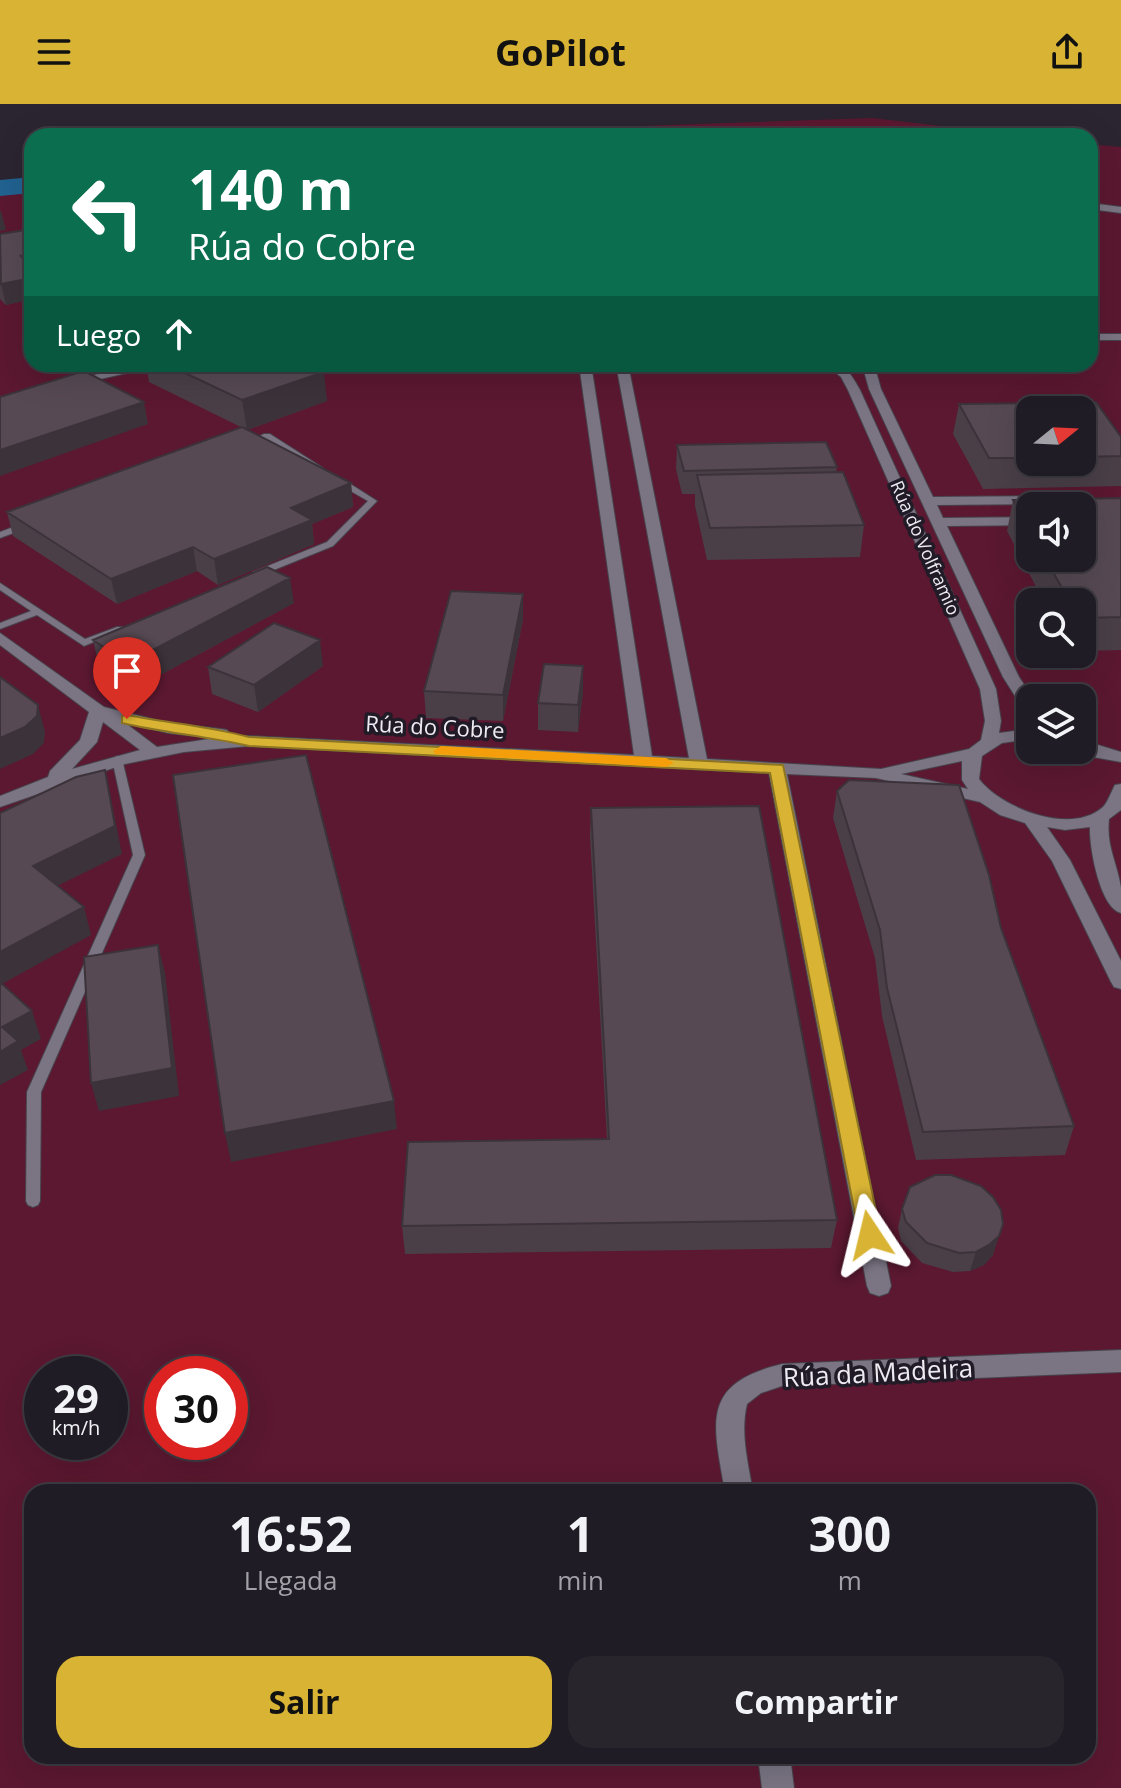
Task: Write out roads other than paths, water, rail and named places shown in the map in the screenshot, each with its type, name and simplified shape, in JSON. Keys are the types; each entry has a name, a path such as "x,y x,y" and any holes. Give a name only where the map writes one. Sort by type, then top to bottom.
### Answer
{"street":[{"path":"1098,207 1121,210"},
{"path":"1098,337 1121,337"},
{"path":"55,385 120,372"},
{"path":"586,372 644,762"},
{"path":"624,372 699,764"},
{"name":"Rúa do Volframio","path":"842,372 854,390 988,689 993,721 982,747 969,766 971,781 985,798"},
{"name":"Rúa do Volframio","path":"870,372 875,389 1016,685"},
{"path":"928,501 1016,500"},
{"path":"938,522 1016,521"},
{"path":"0,638 152,751"},
{"path":"98,711 168,728 215,733 249,741"},
{"path":"51,781 88,742 98,711"},
{"path":"876,773 1016,738"},
{"name":"Rúa do Cobre","path":"0,802 117,759 152,751 249,741 876,773"},
{"path":"1096,752 1121,757"},
{"path":"1099,753 1115,769 1121,782"},
{"path":"777,769 879,1286"},
{"path":"876,773 985,798 1006,811 1032,820 1068,823 1100,817 1121,800 1121,789"},
{"path":"1100,817 1100,850 1121,907"},
{"path":"1032,820 1047,837 1068,872 1121,982"},
{"name":"Rúa da Madeira","path":"738,1484 730,1426 737,1397 756,1382 782,1375 1121,1361"},
{"path":"775,1764 778,1788"}],"lane":[{"path":"237,447 267,436 373,501 330,544 243,579"},
{"path":"0,535 30,524"},
{"path":"0,586 84,643 127,626"},
{"path":"0,626 38,612"},
{"path":"33,1201 34,1092 139,855 117,759"}],"waterway":[{"path":"0,188 24,186"}]}
